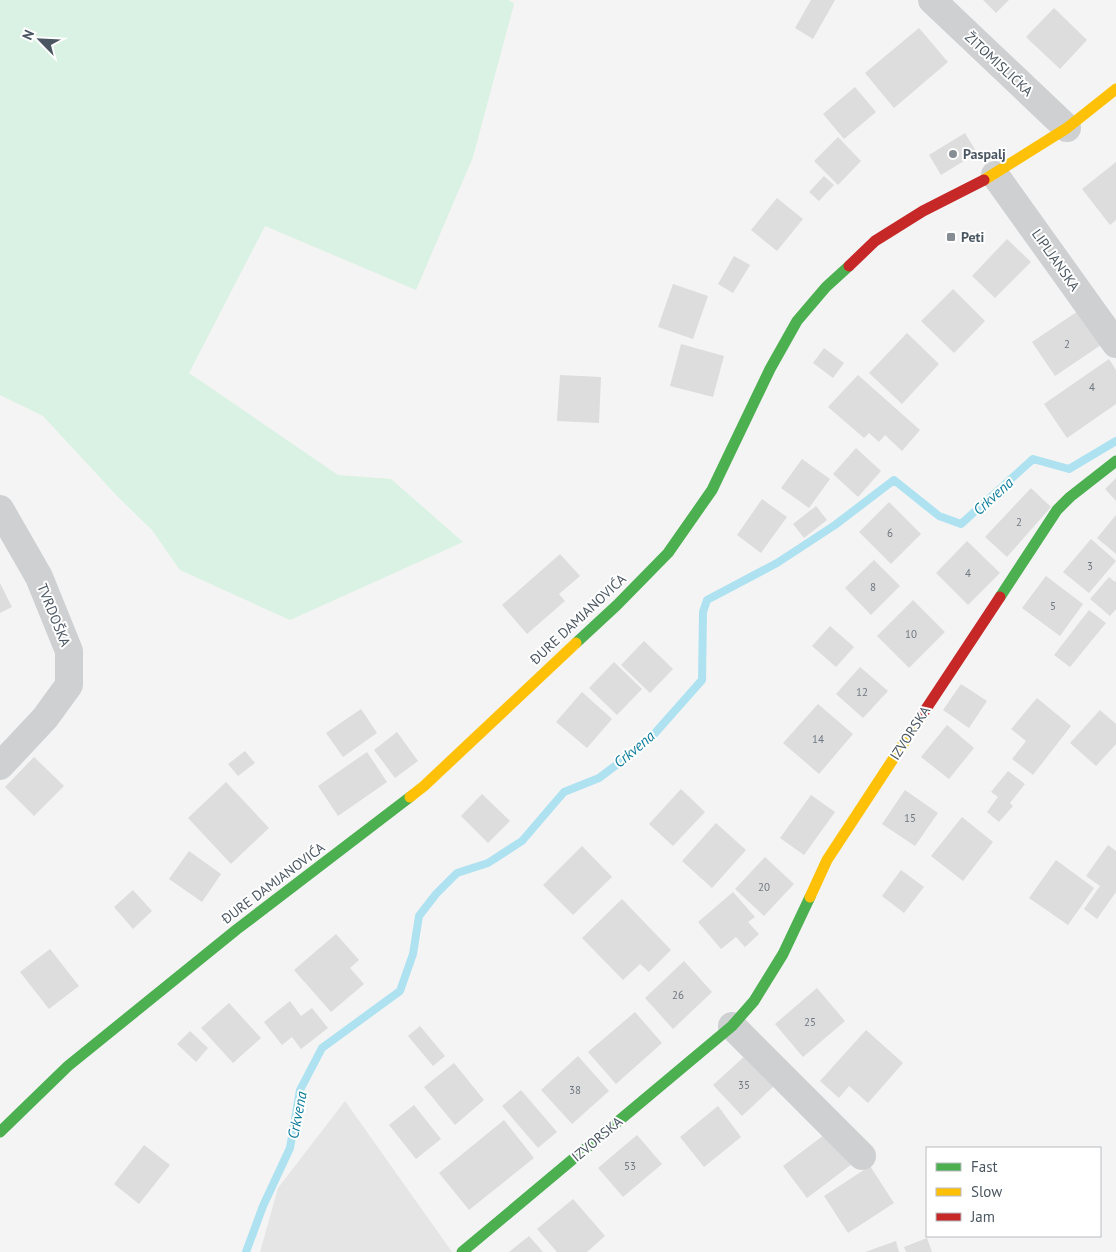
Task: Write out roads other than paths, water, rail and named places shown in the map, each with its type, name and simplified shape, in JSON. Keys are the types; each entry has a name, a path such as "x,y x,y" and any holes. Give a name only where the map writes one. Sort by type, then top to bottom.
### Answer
{"main road":[{"name":"ĐURE DAMJANOVIĆA","path":"0,1132 68,1066 236,930 424,786 617,605 668,553 712,490 770,369 798,321 826,287 875,241 923,211 995,175 1067,128 1116,89"},
{"name":"IZVORSKA","path":"462,1252 732,1026 754,1001 783,954 827,860 1057,510 1070,497 1116,461"}],"street":[{"name":"ŽITOMISLIĆKA","path":"932,0 1067,128"},
{"name":"LIPLJANSKA","path":"995,175 1116,344"},
{"name":"TVRDOŠKA","path":"0,509 39,577 69,651 69,685 45,718 0,766"},
{"path":"732,1026 862,1156"}],"waterway":[{"name":"Crkvena","path":"246,1252 263,1206 290,1148 300,1090 322,1048 400,991 413,954 419,916 436,894 457,873 488,863 522,841 564,792 599,778 648,741 702,680 703,612 707,600 777,563 835,525 894,480 939,516 961,524 1033,459 1069,469 1116,441"}],"place":[{"name":"Paspalj","path":"953,154"},
{"name":"Peti","path":"951,237"}]}
